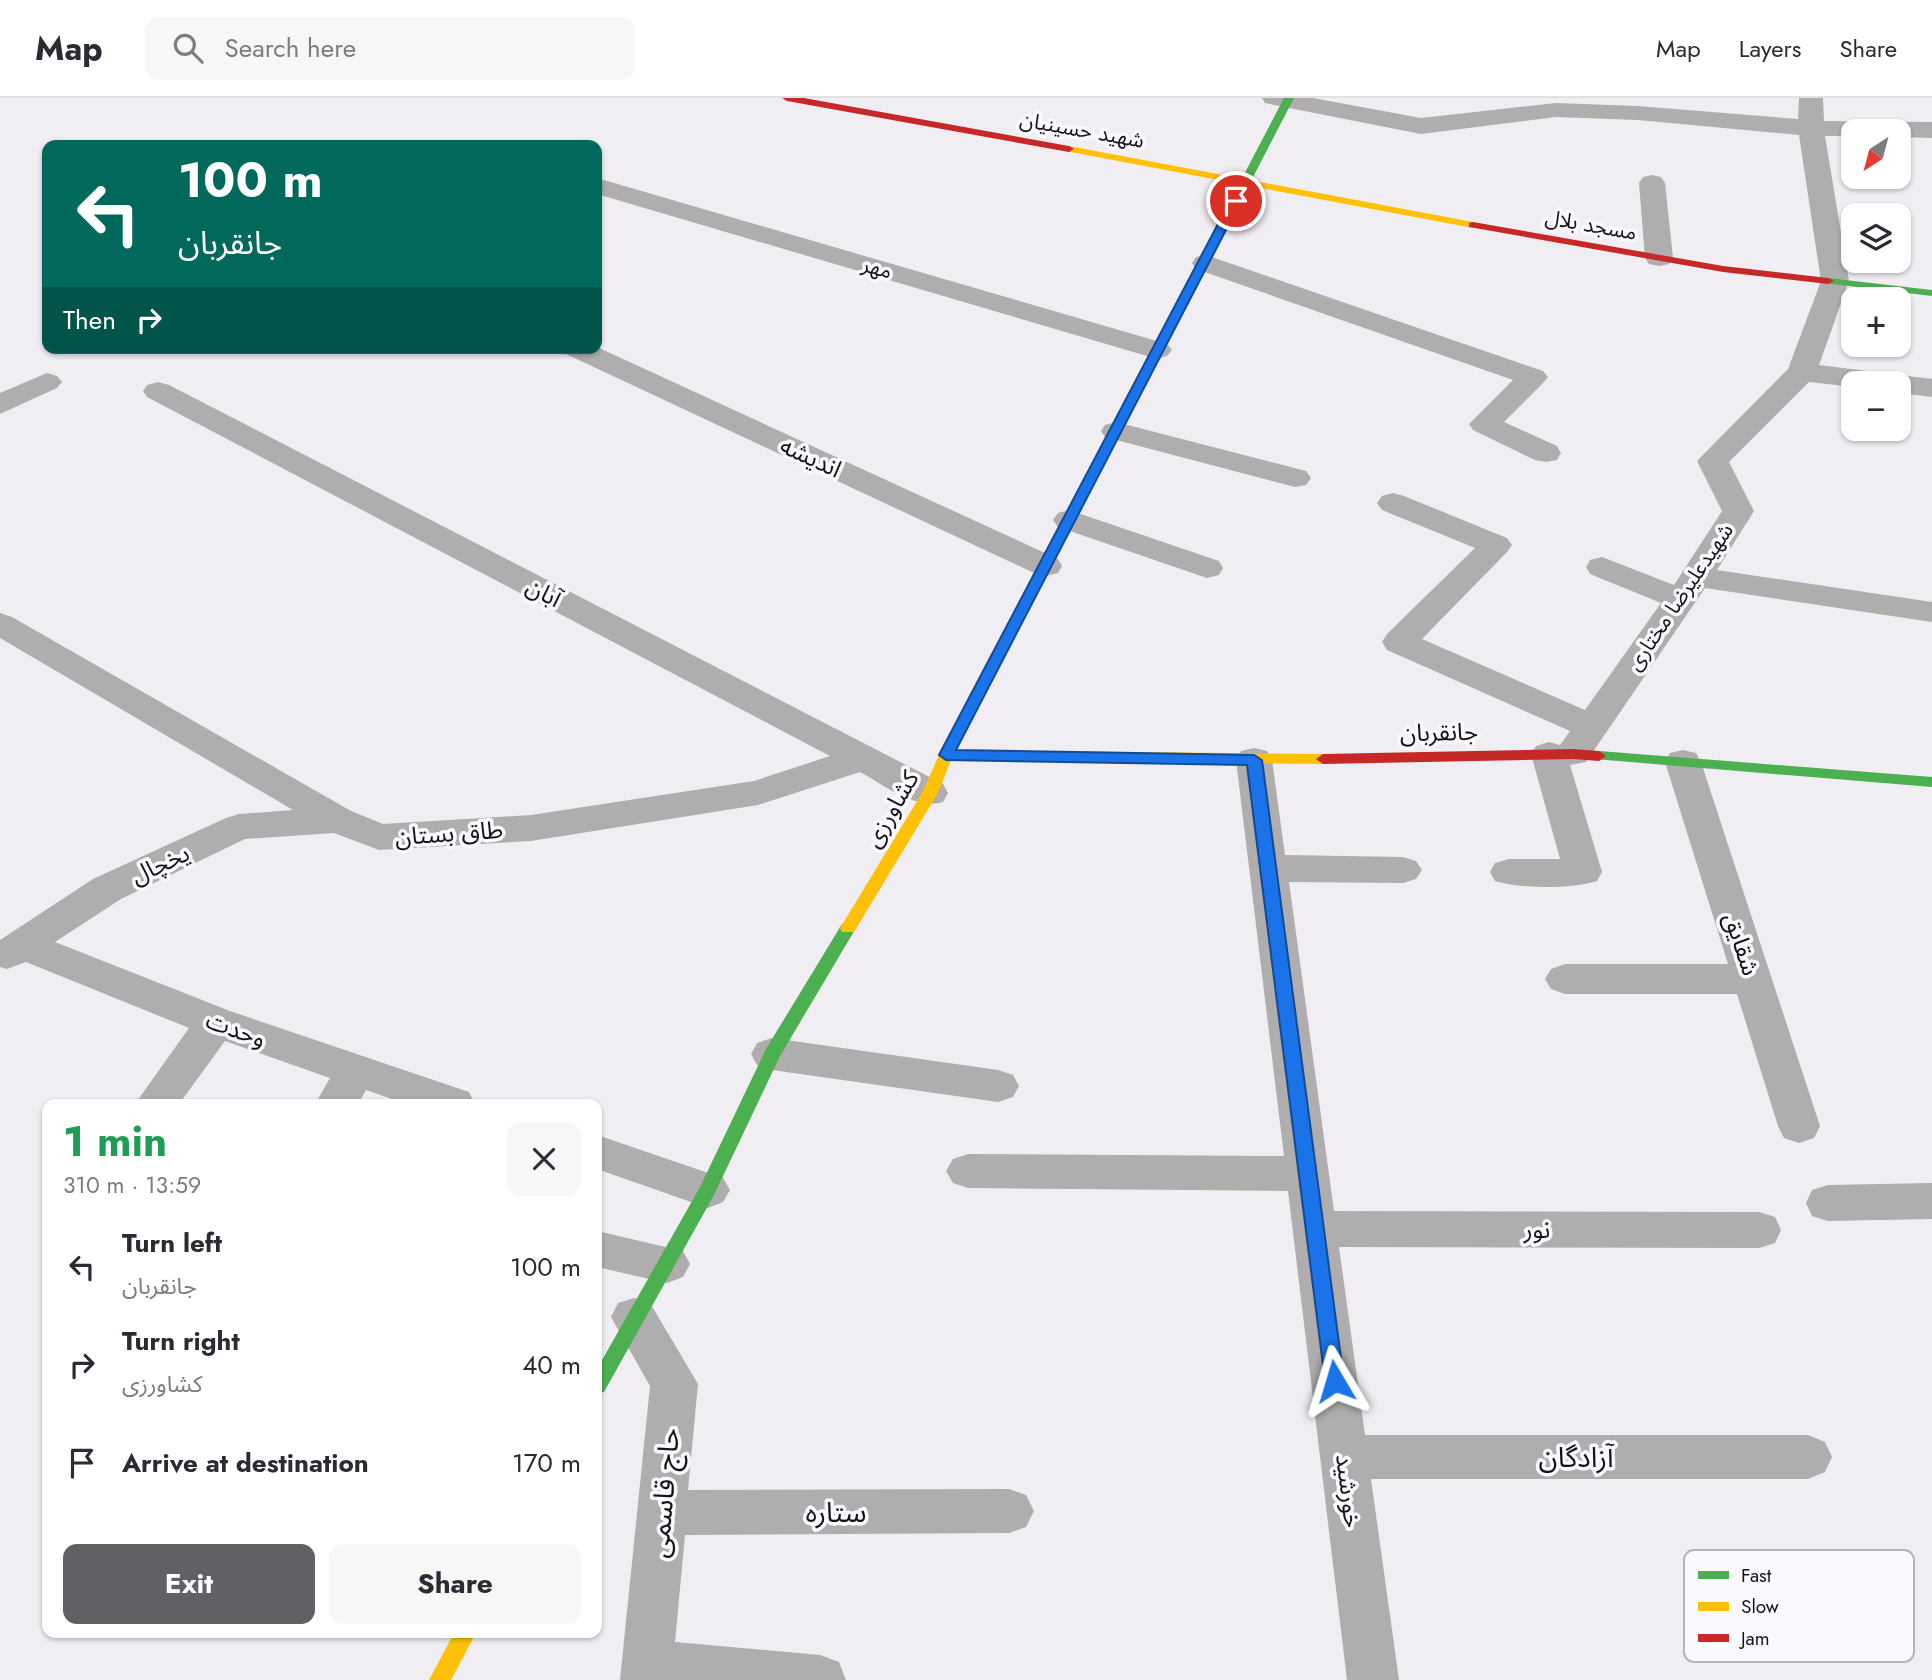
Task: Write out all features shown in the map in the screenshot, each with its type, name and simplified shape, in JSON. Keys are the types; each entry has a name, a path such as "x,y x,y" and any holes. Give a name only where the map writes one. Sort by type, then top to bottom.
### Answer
{"street":[{"name":"شهید حسینیان","path":"787,98 1246,181"},
{"name":"شهیدعلیرضا مختاری","path":"1571,745 1688,588 1738,511 1713,461 1802,372 1835,281 1811,128 1811,98"},
{"name":"کشاورزی","path":"602,1377 708,1190 772,1054 930,793 946,755 1206,262 1284,99"},
{"path":"1284,99 1421,126 1556,110 1673,107 1811,128 1932,131"},
{"name":"مسجد بلال","path":"1246,181 1459,223 1723,269 1932,293"},
{"path":"1652,183 1659,258"},
{"name":"مهر","path":"602,187 1157,351"},
{"path":"1206,262 1533,377 1484,424 1546,453"},
{"name":"اندیشه","path":"589,354 1045,566"},
{"path":"1802,372 1841,377"},
{"path":"0,405 47,382"},
{"path":"1911,385 1932,388"},
{"name":"آبان","path":"158,391 930,793"},
{"path":"1116,431 1295,478"},
{"path":"1393,503 1496,545 1399,642 1571,745 1583,872 1509,872"},
{"path":"1069,520 1207,568"},
{"path":"1602,567 1688,588 1932,611"},
{"name":"طاق بستان","path":"0,624 338,820 379,838 531,828 758,793 862,758"},
{"name":"جانقربان","path":"946,755 1254,760 1571,745 1683,762 1932,782"},
{"name":"خورشید","path":"1254,760 1373,1680"},
{"name":"شقایق","path":"1683,762 1799,1126"},
{"name":"یخچال","path":"11,952 107,889 239,827 338,820"},
{"path":"1268,868 1403,870"},
{"name":"وحدت","path":"11,952 216,1022 346,1088 420,1099"},
{"path":"1565,979 1753,979"},
{"path":"160,1099 216,1022"},
{"path":"772,1054 998,1086"},
{"path":"602,1154 708,1190"},
{"path":"968,1171 1307,1174"},
{"path":"1828,1203 1932,1201"},
{"name":"نور","path":"1315,1229 1759,1230"},
{"path":"602,1250 667,1264"},
{"name":"حاج قاسمی","path":"634,1317 674,1384 647,1672"},
{"name":"آزادگان","path":"1344,1457 1808,1457"},
{"name":"ستاره","path":"662,1513 1009,1511"},
{"path":"440,1680 462,1638"},
{"path":"647,1672 820,1680"}],"traffic: fast":[{"path":"1078,503 1289,98"},
{"path":"1828,281 1932,293"},
{"path":"1599,756 1932,782"},
{"path":"602,1377 708,1190 772,1054 848,928"}],"traffic: slow":[{"path":"1069,149 1473,225"},
{"path":"848,928 930,793 946,755 1078,503"},
{"path":"946,755 1323,759"},
{"path":"440,1680 462,1638"}],"traffic: jam":[{"path":"787,98 1069,149"},
{"path":"1473,225 1723,269 1828,281"},
{"path":"1323,759 1573,754 1599,756"}],"route":[{"path":"1236,201 946,755 1254,760 1335,1381"}]}
